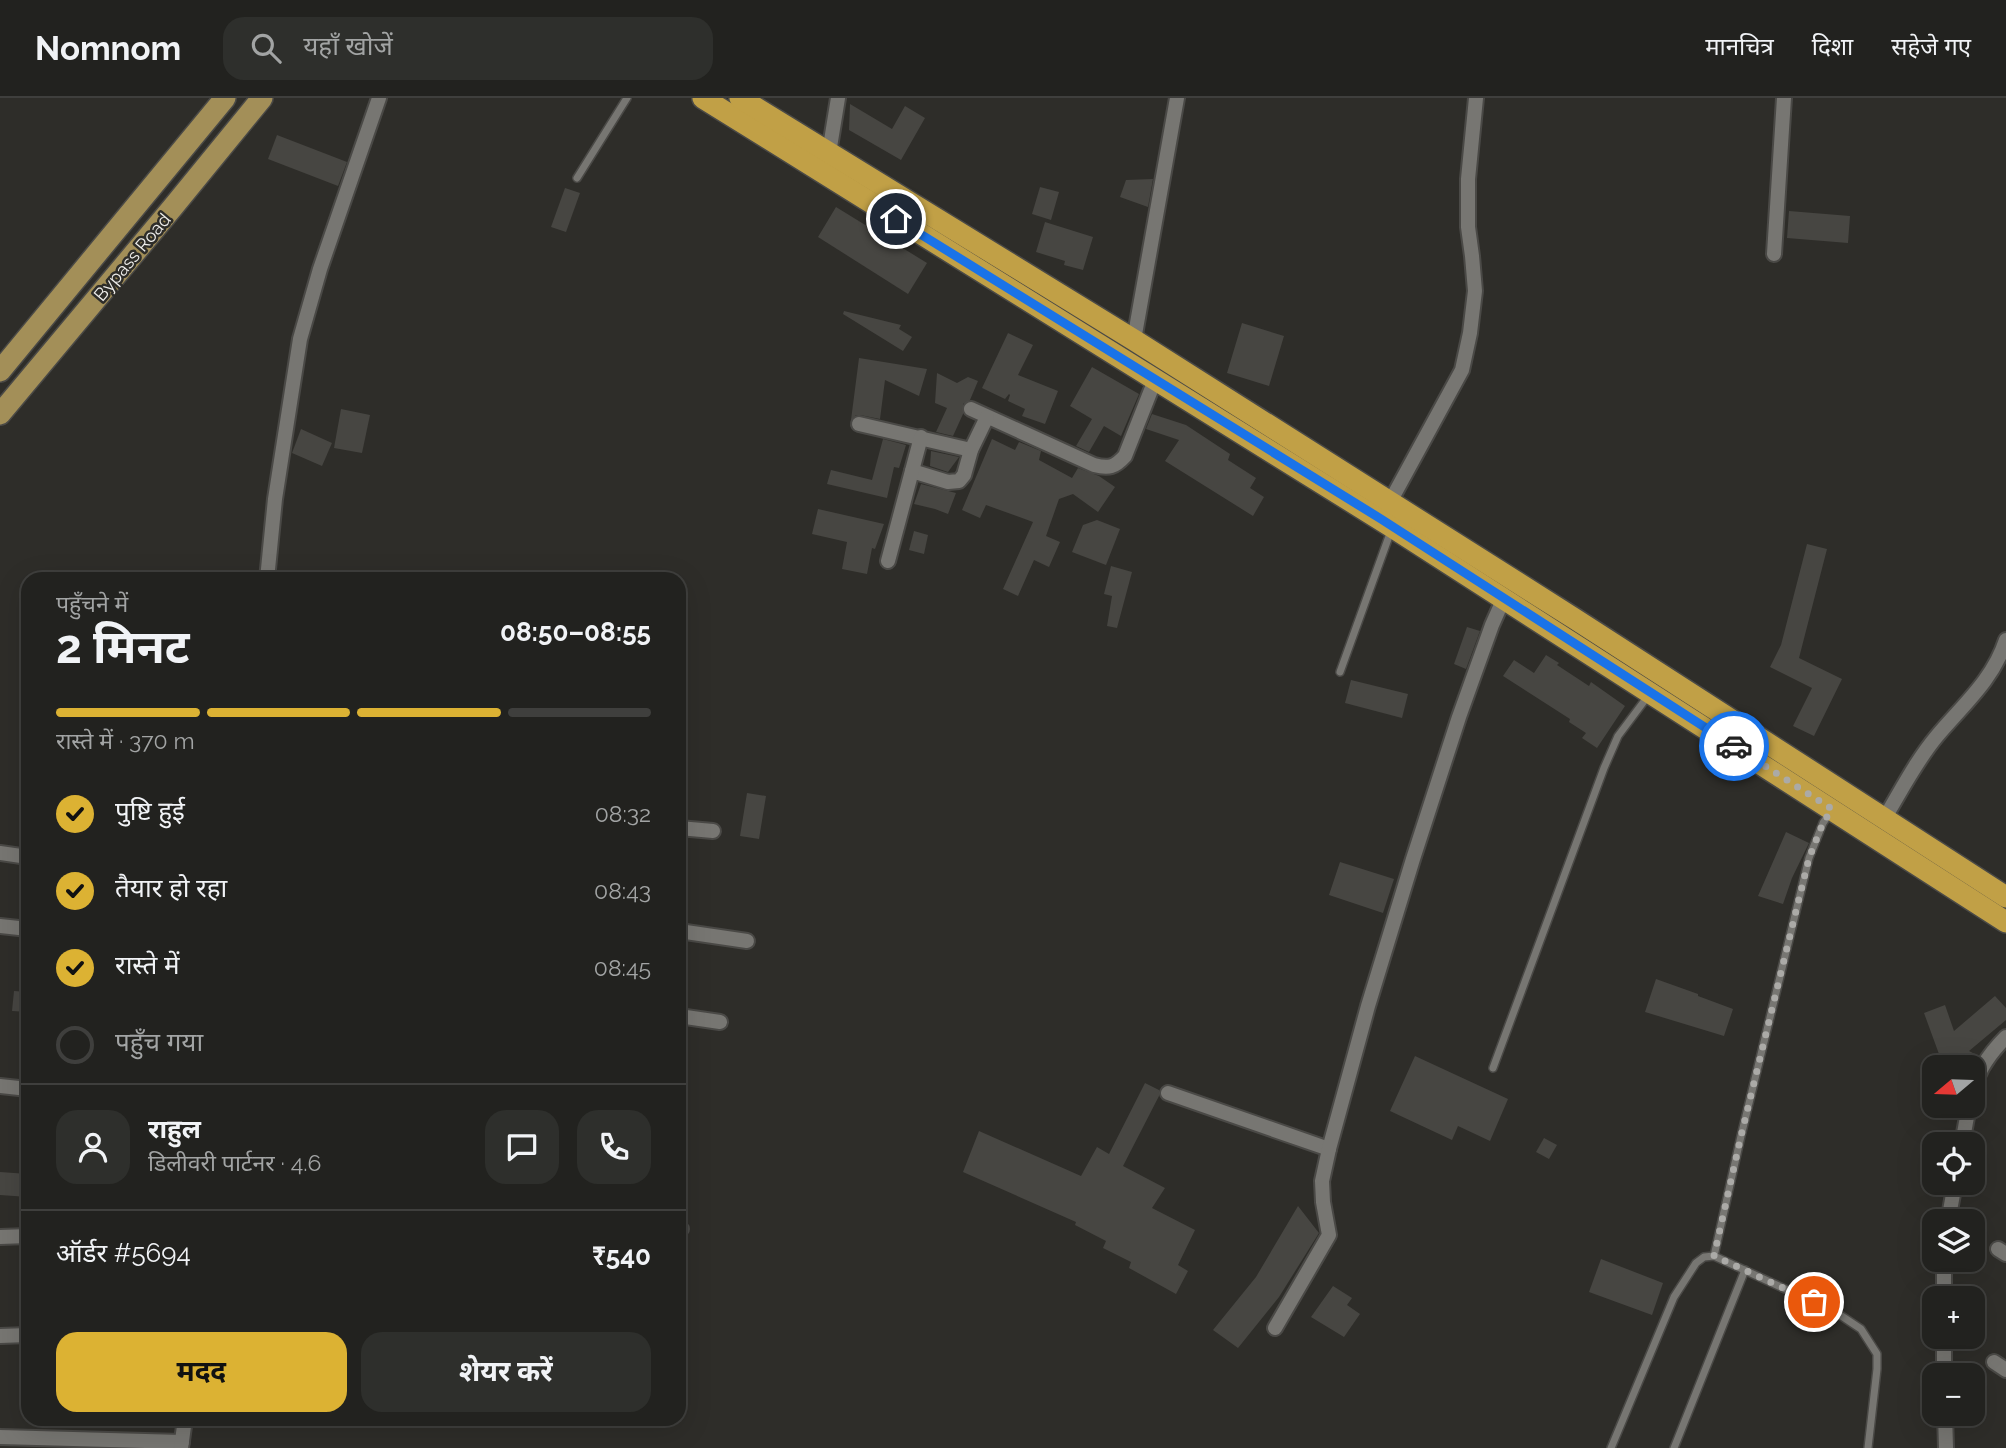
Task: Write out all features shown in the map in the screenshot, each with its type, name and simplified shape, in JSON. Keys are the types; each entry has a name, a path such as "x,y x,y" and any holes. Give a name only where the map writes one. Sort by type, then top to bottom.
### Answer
{"highway":[{"path":"703,98 1392,527 2006,922"},
{"path":"740,98 1134,340 2006,897"}],"main road":[{"name":"Bypass Road","path":"0,371 225,98"},
{"name":"Bypass Road","path":"0,414 262,98"}],"street":[{"path":"268,572 275,499 300,339 320,269 379,98"},
{"path":"829,153 838,98"},
{"path":"1134,340 1177,98"},
{"path":"1390,502 1461,370 1470,333 1475,291 1468,227 1468,179 1476,98"},
{"path":"1773,254 1784,98"},
{"path":"971,409 1105,468 1116,466 1125,456 1156,380"},
{"path":"912,471 959,481 964,475 971,450 987,417"},
{"path":"859,424 971,450"},
{"path":"888,561 921,437"},
{"path":"1275,1328 1329,1235 1322,1202 1322,1181 1368,1006 1459,717 1504,598"},
{"path":"1884,819 1936,737 1986,680 2000,658 2006,640"},
{"path":"686,829 713,831"},
{"path":"0,853 21,856"},
{"path":"0,926 21,928"},
{"path":"686,932 747,941"},
{"path":"686,1017 720,1022"},
{"path":"1985,1064 2006,1037"},
{"path":"0,1086 21,1088"},
{"path":"1168,1093 1329,1149"},
{"path":"0,1237 21,1236"},
{"path":"0,1336 21,1335"},
{"path":"0,1437 181,1445 184,1426"},
{"path":"1945,1426 1945,1448"}],"lane":[{"path":"577,178 627,98"},
{"path":"1340,672 1392,527"},
{"path":"1493,1068 1604,768 1618,736 1650,692"},
{"path":"1714,1256 1809,858 1823,823 1832,809"},
{"path":"1611,1448 1674,1297 1696,1263 1704,1257 1714,1256 1837,1313 1861,1329 1877,1354 1868,1448"},
{"path":"1674,1448 1745,1270"}],"building":[{"path":"850,104 892,129 905,106 925,118 901,160 849,130"},
{"path":"277,135 347,162 338,186 268,159"},
{"path":"1153,179 1148,207 1120,197 1126,180"},
{"path":"1040,187 1059,192 1051,220 1032,214"},
{"path":"565,188 580,193 566,232 551,227"},
{"path":"836,207 927,263 908,294 818,237"},
{"path":"1789,211 1850,216 1848,243 1787,238"},
{"path":"1045,222 1093,237 1083,270 1064,265 1065,261 1036,252"},
{"path":"844,311 901,325 899,329 912,337 903,351 843,314"},
{"path":"1242,323 1284,336 1269,386 1227,373"},
{"path":"1008,333 1033,345 1018,375 1058,391 1045,424 1022,416 1025,409 1008,401 1009,394 1005,399 982,388"},
{"path":"859,358 927,369 919,396 885,380 880,419 856,415 851,420"},
{"path":"1092,367 1139,394 1121,436 1104,426 1089,452 1076,446 1092,419 1070,406"},
{"path":"937,373 957,383 968,377 978,381 970,400 963,404 963,414 953,436 936,432 947,408 935,403"},
{"path":"341,409 370,415 362,453 334,448"},
{"path":"1152,414 1186,425 1230,454 1228,460 1256,478 1250,488 1264,497 1253,516 1165,461 1179,440 1146,429"},
{"path":"301,429 332,443 322,466 292,453"},
{"path":"883,439 906,445 899,468 894,467 887,498 827,484 831,470 872,480"},
{"path":"992,439 1015,450 1019,442 1041,451 1039,460 1072,478 1078,468 1099,476 1115,487 1098,512 1073,494 1059,499 1046,536 1060,542 1049,567 1034,560 1018,596 1003,589 1033,522 986,505 980,518 962,510"},
{"path":"931,451 959,457 948,472 930,466"},
{"path":"921,484 956,493 948,514 914,504"},
{"path":"818,509 884,524 875,549 872,548 867,574 842,569 847,542 812,534"},
{"path":"1097,520 1120,529 1106,565 1072,552 1083,525"},
{"path":"914,531 928,535 924,554 909,550"},
{"path":"1807,544 1827,549 1799,658 1842,679 1814,736 1793,726 1812,688 1770,667 1781,645"},
{"path":"1111,566 1132,572 1117,628 1107,626 1112,596 1104,594"},
{"path":"1467,627 1480,631 1466,669 1454,664"},
{"path":"1546,655 1589,686 1591,682 1625,706 1597,748 1582,738 1586,733 1569,722 1570,719 1503,676 1514,660 1534,673"},
{"path":"1351,680 1408,694 1402,718 1345,703"},
{"path":"747,793 766,796 759,839 740,836"},
{"path":"1786,832 1809,843 1783,904 1758,896"},
{"path":"1340,862 1394,879 1383,913 1329,895"},
{"path":"1656,979 1733,1009 1724,1036 1645,1012"},
{"path":"14,991 21,992 21,1012 12,1011"},
{"path":"1995,996 2006,1008 2006,1020 1969,1051 1974,1055 1939,1055 1924,1013 1945,1005 1954,1031"},
{"path":"1415,1056 1508,1099 1490,1141 1458,1126 1452,1140 1390,1111"},
{"path":"1145,1083 1159,1090 1159,1096 1123,1166 1165,1188 1152,1208 1195,1230 1178,1265 1188,1271 1176,1294 1129,1268 1131,1262 1103,1248 1106,1241 1075,1225 1076,1222 963,1172 979,1131 1081,1176 1097,1147 1109,1154"},
{"path":"1544,1138 1557,1145 1549,1159 1536,1152"},
{"path":"0,1172 21,1174 21,1196 0,1195"},
{"path":"1298,1206 1319,1233 1279,1297 1238,1348 1213,1330 1256,1277"},
{"path":"1601,1259 1663,1283 1652,1315 1589,1292"},
{"path":"1333,1286 1352,1298 1347,1305 1360,1314 1344,1337 1311,1317"}],"way so far":[{"path":"1734,746 1832,809 1823,823 1809,858 1714,1256 1814,1302"}],"route":[{"path":"896,219 1381,519 1734,746"}]}
